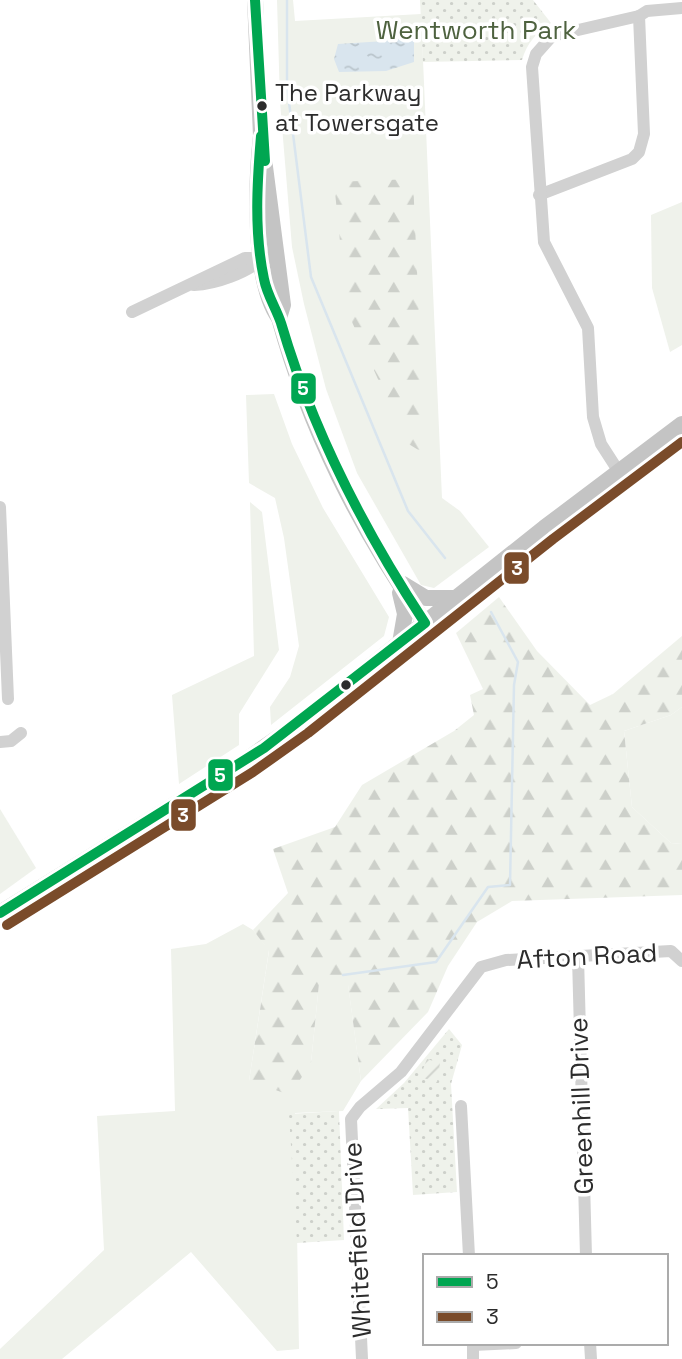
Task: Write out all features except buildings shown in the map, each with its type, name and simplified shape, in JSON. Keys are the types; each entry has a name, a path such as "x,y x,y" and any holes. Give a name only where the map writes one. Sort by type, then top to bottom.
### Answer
{"main road":[{"path":"256,0 261,136 270,258 283,305 279,318 299,384 338,481 425,623"},
{"path":"0,913 264,748 682,424"},
{"path":"395,577 409,591 426,598 458,598"},
{"path":"395,577 405,614 400,643"}],"street":[{"path":"618,472 601,444 593,417 588,328 544,242 532,67 536,54 552,36 639,16 647,11 682,8"},
{"path":"539,195 632,159 639,152 644,134 639,16"},
{"path":"132,312 194,285 214,282 252,268 270,258"},
{"path":"0,507 8,699"},
{"path":"0,742 11,741 21,733"},
{"name":"Afton Road","path":"489,964 671,951 682,961"},
{"name":"Greenhill Drive","path":"578,957 586,1254"},
{"name":"Whitefield Drive","path":"362,1359 351,1119 360,1107 401,1072 481,967 489,964"},
{"path":"461,1106 469,1254"}],"green space":[{"path":"277,0 293,0 295,21 421,14 442,498 460,511 489,547 434,588 421,585 357,473 326,389 292,247 280,102"},
{"name":"Wentworth Park","path":"420,0 533,0 551,23 533,39 522,60 423,62"},
{"path":"413,179 425,454 407,443 347,311 334,182"},
{"path":"682,202 682,345 670,352 652,288 651,215"},
{"path":"274,394 292,444 323,508 389,617 384,636 271,725 270,707 290,677 299,646 284,538 275,498 249,483 246,395"},
{"path":"250,502 262,512 279,650 239,714 239,745 179,784 172,695 254,656"},
{"path":"499,597 537,651 590,705 613,694 682,636 682,707 671,715 624,731 632,807 671,843 682,844 682,895 512,901 477,922 448,966 428,1012 361,1081 348,985 319,984 311,1063 290,1095 249,1081 269,951 253,930 288,893 273,849 335,827 362,785 454,731 474,715 470,695 483,689 456,633"},
{"path":"682,707 682,844 671,843 632,807 624,731 671,715"},
{"path":"0,809 36,868 0,894"},
{"path":"243,924 253,930 269,950 249,1081 311,1063 319,984 348,984 361,1081 343,1111 295,1113 299,1349 277,1351 191,1252 62,1359 0,1359 0,1349 104,1250 97,1116 175,1111 171,949 206,944"},
{"path":"449,1029 462,1045 451,1084 457,1192 413,1195 408,1108 376,1109 404,1083"},
{"path":"427,1059 440,1063 437,1082 420,1077"},
{"path":"339,1111 344,1240 297,1243 289,1114"}],"water":[{"path":"401,36 414,40 414,62 386,71 339,72 334,59 338,44 385,41"}],"waterway":[{"path":"287,0 287,86 311,277 408,511 445,558"},
{"path":"343,975 436,962 488,887 510,885 514,685 518,662 491,612"}],"transit line":[{"name":"5","path":"255,0 265,161"},
{"name":"5","path":"0,913 264,748 425,623 381,552 342,479 308,403 281,323 267,291 258,225 261,136"},
{"name":"3","path":"7,925 253,772 308,733 553,539 682,442"}],"place":[{"name":"The Parkway at Towersgate","path":"262,106"}]}
